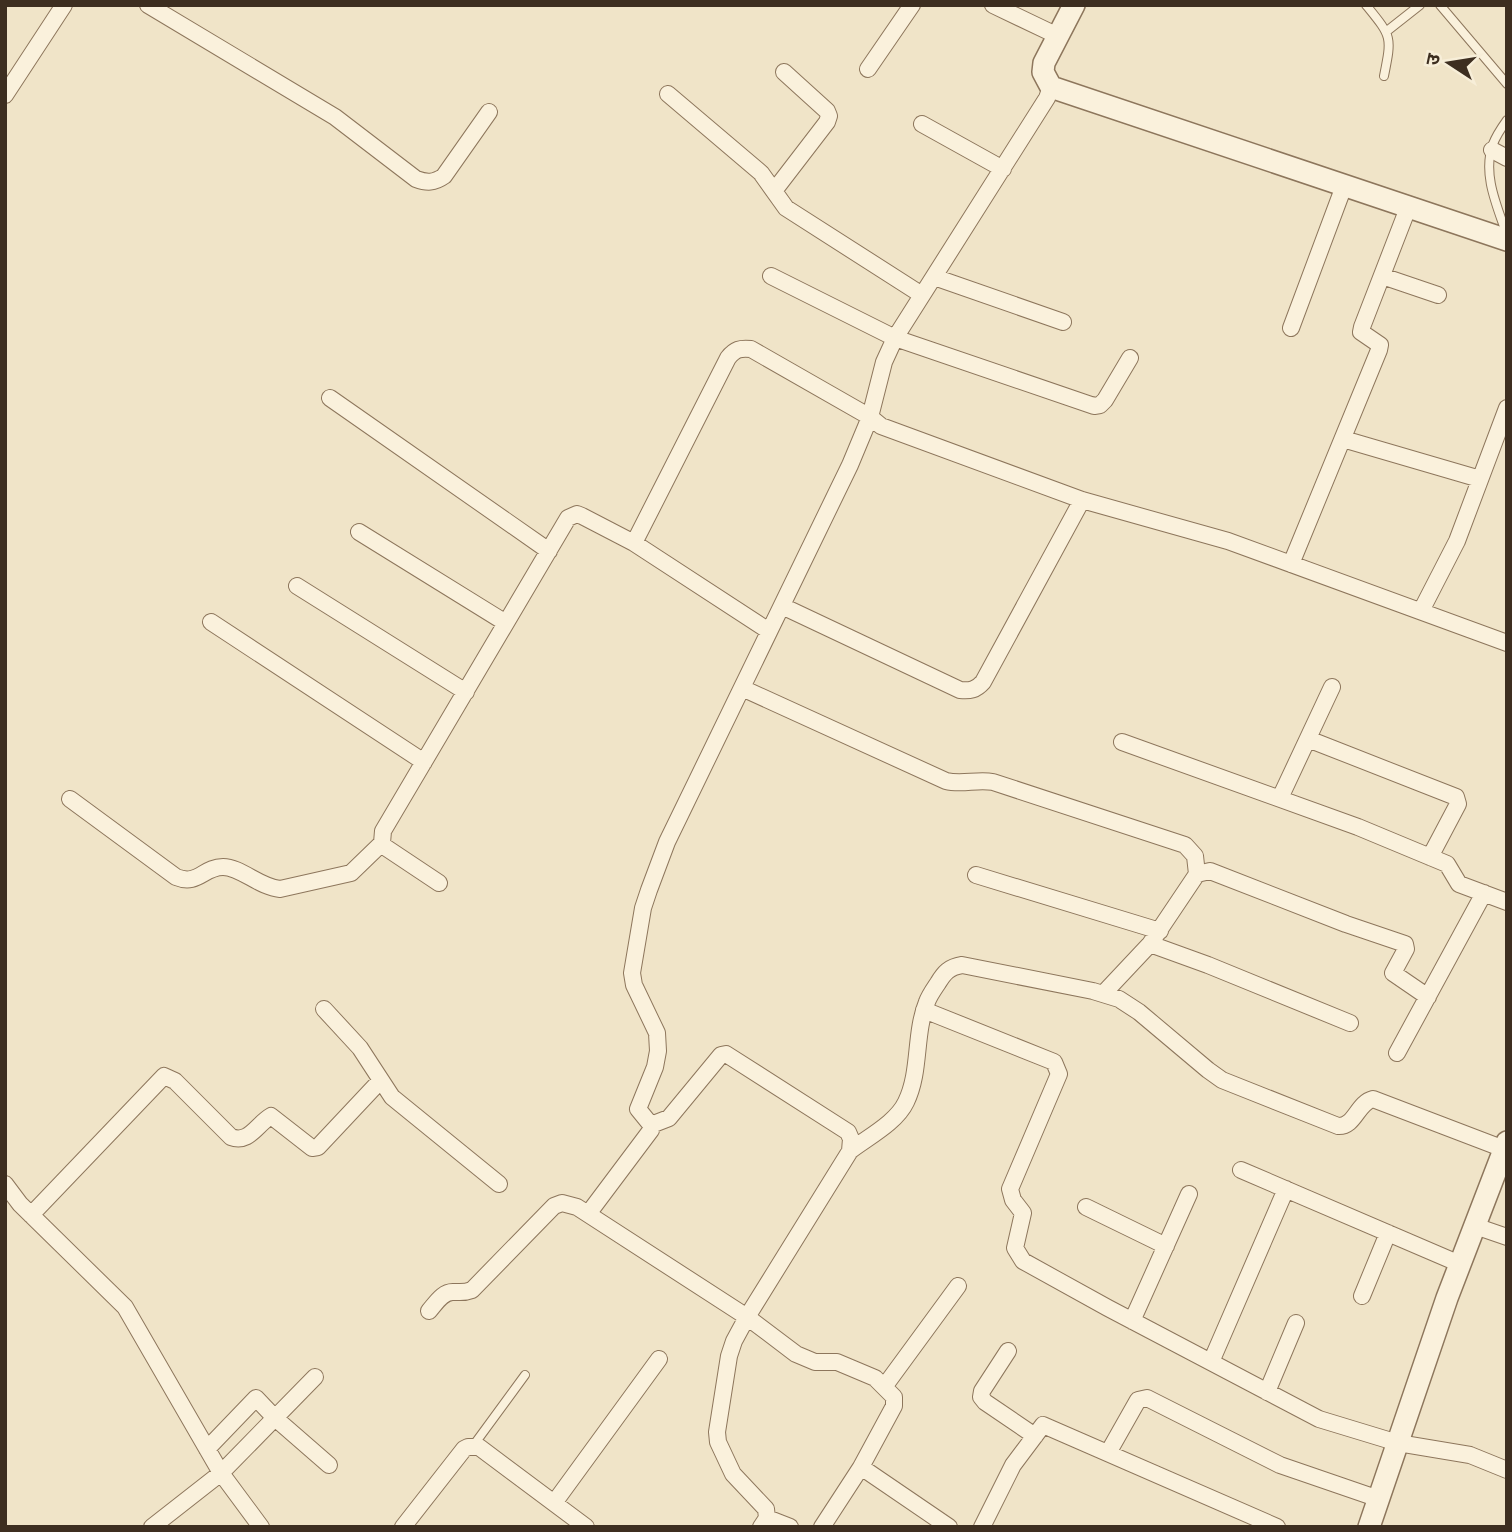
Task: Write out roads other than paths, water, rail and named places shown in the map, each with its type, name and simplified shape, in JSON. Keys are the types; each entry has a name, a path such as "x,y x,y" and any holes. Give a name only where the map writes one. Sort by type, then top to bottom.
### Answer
{"street":[{"path":"5,95 64,5"},
{"path":"148,5 335,117 416,179 426,183 436,182 444,176 489,112"},
{"path":"868,69 912,5"},
{"path":"993,5 1058,36"},
{"path":"1073,5 1044,63 1043,72 1051,87 1408,208 1506,234"},
{"path":"774,191 829,116 827,111 785,72"},
{"path":"588,1214 650,1134 651,1125 638,1109 659,1051 657,1033 634,985 632,973 643,908 667,842 850,465 870,417 884,362 895,338 1047,99 1051,87"},
{"path":"668,94 761,173 786,208 922,295"},
{"path":"922,124 1003,169"},
{"path":"1492,150 1507,158"},
{"path":"1291,328 1344,186"},
{"path":"1292,564 1380,350 1376,340 1362,332 1408,208"},
{"path":"771,276 895,338 1094,406 1105,400 1130,358"},
{"path":"934,276 1063,322"},
{"path":"1382,276 1438,295"},
{"path":"634,543 733,352 741,348 751,349 870,417 881,426 1082,500 1228,541 1507,643"},
{"path":"330,398 549,551"},
{"path":"1420,611 1457,541 1507,408"},
{"path":"1343,439 1480,479"},
{"path":"782,606 960,690 970,691 983,682 1082,500"},
{"path":"70,799 182,880 190,881 223,867 270,888 280,889 351,873 382,843 383,831 568,519 576,514 634,543 769,631"},
{"path":"359,531 506,623"},
{"path":"297,586 466,692"},
{"path":"212,622 424,762"},
{"path":"1280,798 1332,687"},
{"path":"742,688 946,781 964,784 976,781 993,782 1185,845 1195,856 1197,874 1155,937 1103,994"},
{"path":"1308,739 1456,797 1458,804 1430,857"},
{"path":"1122,742 1358,827 1447,864 1459,884 1507,902"},
{"path":"382,843 439,883"},
{"path":"1197,874 1210,871 1227,876 1346,924 1405,944 1406,949 1393,973 1428,996"},
{"path":"976,875 1155,937 1208,965 1350,1023"},
{"path":"1397,1053 1484,893"},
{"path":"790,1527 764,1523 766,1509 733,1474 718,1442 717,1432 729,1356 747,1317 850,1151 896,1116 906,1103 913,1081 927,1001 943,974 952,966 961,965 1119,999 1139,1012 1222,1080 1338,1126 1348,1124 1365,1102 1373,1100 1505,1146 1460,1264 1369,1527"},
{"path":"324,1009 360,1048 392,1097 499,1184"},
{"path":"924,1010 1054,1062 1058,1067 1059,1074 1010,1189 1013,1200 1023,1213 1015,1248 1023,1261 1319,1419 1398,1443 1470,1455 1507,1470"},
{"path":"651,1125 669,1118 721,1055 726,1054 848,1132 850,1151"},
{"path":"31,1215 164,1076 175,1081 231,1137 239,1140 247,1137 271,1116 312,1148 318,1147 380,1081"},
{"path":"1241,1170 1460,1264"},
{"path":"5,1184 31,1215 125,1307 221,1474 261,1527"},
{"path":"1211,1362 1286,1189"},
{"path":"1132,1321 1189,1194"},
{"path":"429,1311 445,1293 472,1290 554,1206 568,1203 747,1317 796,1354 815,1362 837,1362 875,1378 894,1397 894,1406 863,1464 822,1527"},
{"path":"1086,1207 1166,1246"},
{"path":"1475,1226 1507,1237"},
{"path":"1362,1296 1388,1233"},
{"path":"884,1387 958,1286"},
{"path":"1267,1392 1296,1323"},
{"path":"1008,1350 982,1391 981,1397 1035,1436"},
{"path":"554,1503 659,1359"},
{"path":"152,1527 221,1474 315,1377"},
{"path":"207,1449 256,1398 329,1465"},
{"path":"1108,1453 1138,1400 1147,1398 1280,1465 1379,1499"},
{"path":"982,1527 1013,1465 1043,1425 1277,1527"},
{"path":"403,1527 464,1450 473,1446 479,1447 586,1527"},
{"path":"863,1464 861,1467 949,1527"}],"lane":[{"path":"1366,5 1387,31 1390,39 1384,76"},
{"path":"1387,31 1419,5"},
{"path":"1440,5 1507,84"},
{"path":"1506,234 1491,188 1489,164 1492,150 1507,120"},
{"path":"473,1446 525,1375"}]}
